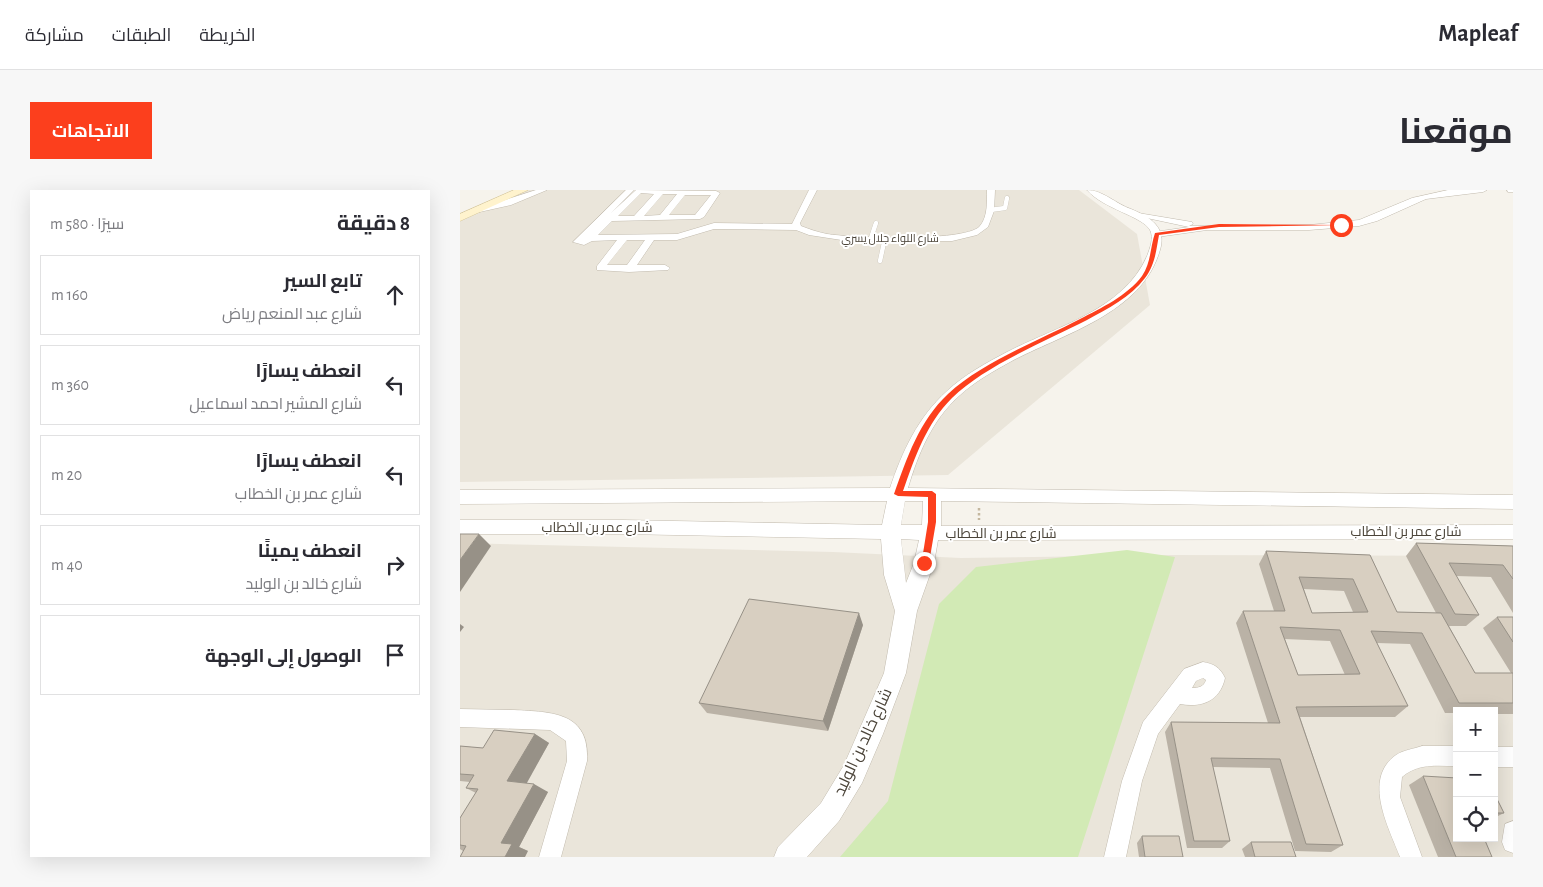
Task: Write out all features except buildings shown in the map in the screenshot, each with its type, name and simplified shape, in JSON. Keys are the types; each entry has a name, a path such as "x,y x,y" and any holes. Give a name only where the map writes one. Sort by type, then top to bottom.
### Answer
{"main road":[{"path":"460,210 507,190"},
{"path":"460,218 523,190"}],"street":[{"path":"476,211 508,203 543,190"},
{"path":"610,219 699,216 716,193 636,190 599,226 590,238 584,242 577,242 599,226 610,219 636,190"},
{"path":"590,238 688,236 704,227 714,226 797,227 798,219 813,190"},
{"name":"شارع اللواء جلال يسري","path":"797,227 812,235 826,237 967,237 985,228 990,210 991,190"},
{"path":"898,494 918,440 935,413 950,395 986,370 1103,309 1133,289 1144,277 1152,263 1157,234 1153,226 1112,205 1092,190"},
{"path":"1157,234 1210,226 1322,226 1358,223 1386,216 1407,204 1429,196 1483,190"},
{"path":"637,218 661,191"},
{"path":"662,218 684,191"},
{"path":"1132,214 1210,226"},
{"path":"599,226 691,227 684,230 599,226"},
{"path":"629,269 652,237"},
{"path":"624,238 600,268 665,268"},
{"name":"شارع خالد بن الوليد","path":"898,494 890,532 893,571 906,611"},
{"path":"460,497 932,494 1513,502"},
{"name":"شارع خالد بن الوليد","path":"788,857 830,812 853,774 895,673 906,611 924,563 931,534 932,494"},
{"name":"شارع عمر بن الخطاب","path":"460,527 931,534 1513,532"},
{"path":"1115,857 1132,781 1145,741 1157,717 1176,694"},
{"path":"460,718 550,721 559,724 574,735 578,747 577,761 550,857"},
{"path":"1411,857 1387,793 1391,774 1404,761 1423,756 1453,756"},
{"path":"1498,757 1513,757"},
{"path":"1513,832 1513,842"}],"lane":[{"path":"990,210 1005,208 1007,198"},
{"path":"871,238 876,223"},
{"path":"880,261 885,238"}],"path":[{"path":"978,534 980,495"}],"shaded area":[{"path":"525,190 1079,190 1137,234 1150,305 948,475 460,482 460,221"},
{"path":"460,543 833,552 961,558 1171,555 1513,556 1513,857 460,857"}],"green space":[{"path":"1127,550 1175,557 1078,857 840,857 888,801 939,604 976,567"}],"route":[{"path":"924,563 932,522 932,494 898,494 910,456 918,440 927,424 950,395 986,370 1021,350 1103,309 1133,289 1144,277 1152,263 1157,234 1232,225 1341,225"}]}
